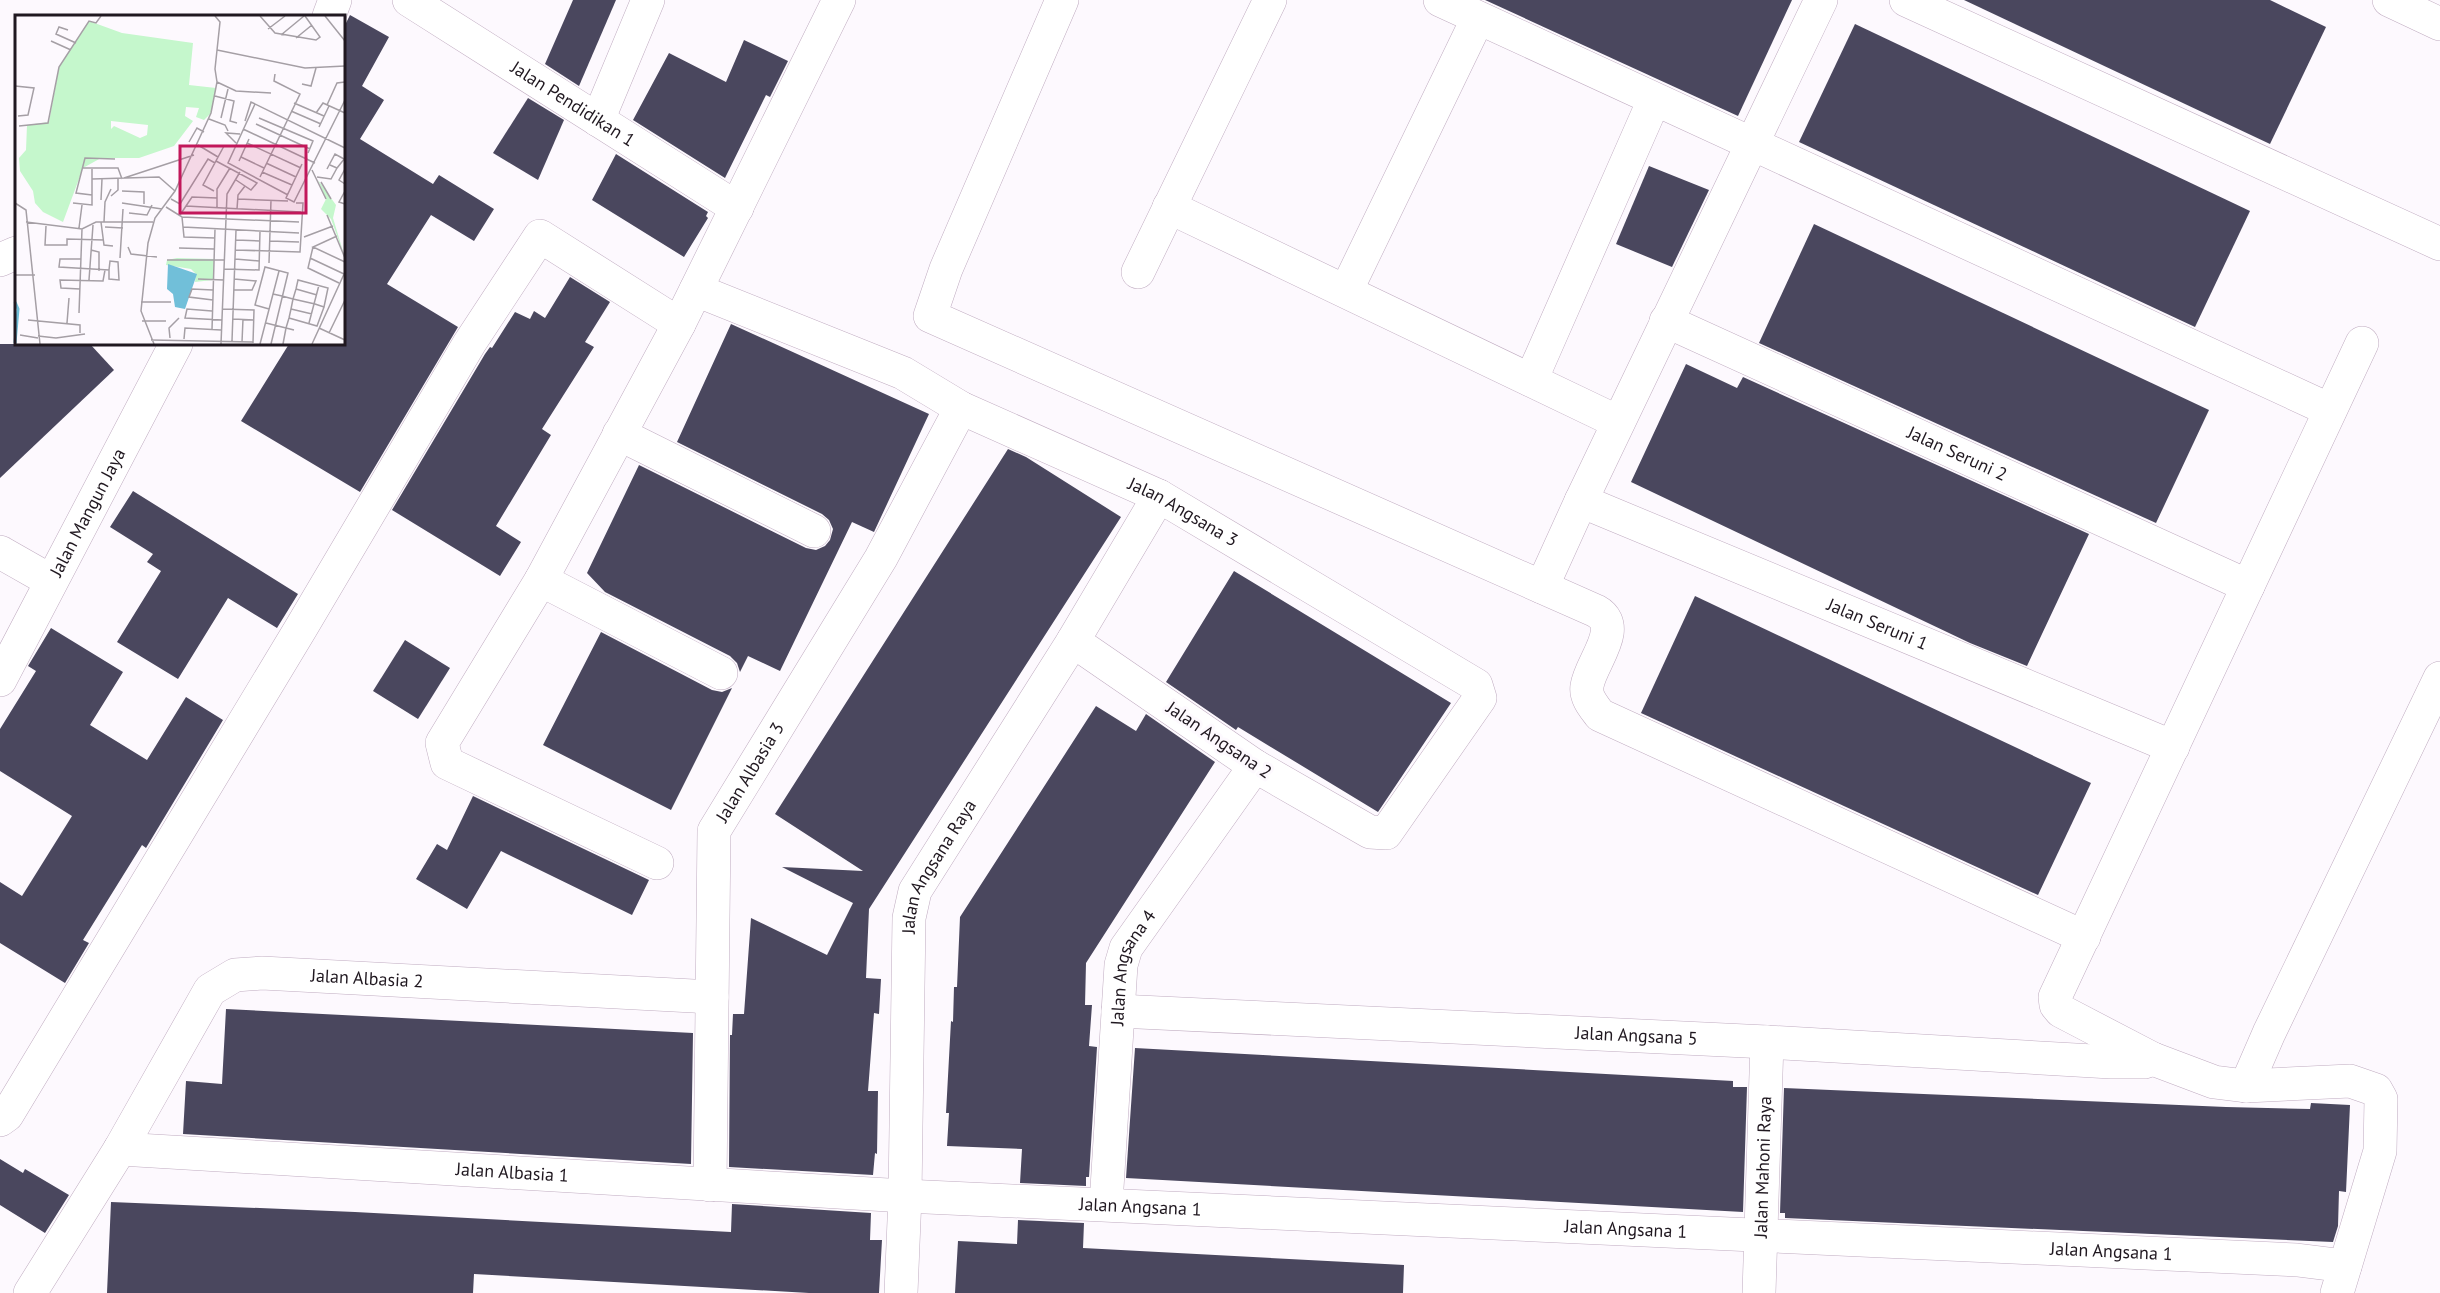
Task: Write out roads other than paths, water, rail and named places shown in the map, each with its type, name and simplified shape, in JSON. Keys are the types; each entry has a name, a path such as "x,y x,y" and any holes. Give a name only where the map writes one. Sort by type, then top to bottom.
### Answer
{"street":[{"path":"329,15 335,0"},
{"name":"Jalan Pendidikan 1","path":"409,0 736,208"},
{"path":"598,120 648,0"},
{"path":"657,863 447,763 442,743 541,580 679,324 839,0"},
{"path":"1062,0 946,269 930,316 1596,611 1605,616 1608,623 1606,638 1587,687 1590,702 1600,716 2084,937"},
{"path":"1138,272 1270,0"},
{"path":"1440,0 2330,410"},
{"path":"1542,587 1666,321 1821,0"},
{"path":"1906,0 2440,244"},
{"path":"2389,0 2440,24"},
{"path":"1346,291 1478,18"},
{"path":"1531,381 1654,100"},
{"path":"1169,207 1618,422"},
{"path":"0,1120 7,1115 283,658 468,344 540,236 679,324"},
{"path":"0,260 15,253"},
{"name":"Jalan Angsana 3","path":"696,290 903,373 961,408 1159,496 1476,685 1480,699 1386,833 1370,832"},
{"name":"Jalan Seruni 2","path":"1666,321 2248,586"},
{"path":"2341,1279 2380,1151 2381,1099 2376,1090 2350,1082 2246,1086 2214,1082 2153,1059 2061,1011 2056,1005 2055,997 2362,343"},
{"name":"Jalan Mangun Jaya","path":"0,680 175,345"},
{"name":"Jalan Albasia 3","path":"710,1185 714,831 881,558 961,408"},
{"path":"619,434 814,531"},
{"name":"Jalan Angsana Raya","path":"901,1293 905,1196 909,918 915,891 1073,641 1159,496"},
{"name":"Jalan Seruni 1","path":"1581,501 2174,747"},
{"path":"0,552 51,581"},
{"path":"541,580 721,673"},
{"name":"Jalan Angsana 2","path":"1073,641 1255,766 1370,832"},
{"path":"2246,1086 2269,1033 2440,678"},
{"name":"Jalan Angsana 4","path":"1106,1204 1121,965 1126,948 1255,766"},
{"name":"Jalan Albasia 2","path":"30,1293 120,1149 210,990 235,975 262,973 712,997"},
{"name":"Jalan Angsana 5","path":"1118,1011 1767,1042 2111,1062 2144,1062 2153,1059"},
{"name":"Jalan Mahoni Raya","path":"1759,1293 1767,1042"},
{"name":"Jalan Albasia 1","path":"120,1149 905,1196"},
{"name":"Jalan Angsana 1","path":"905,1196 2297,1260 2341,1279"}]}
